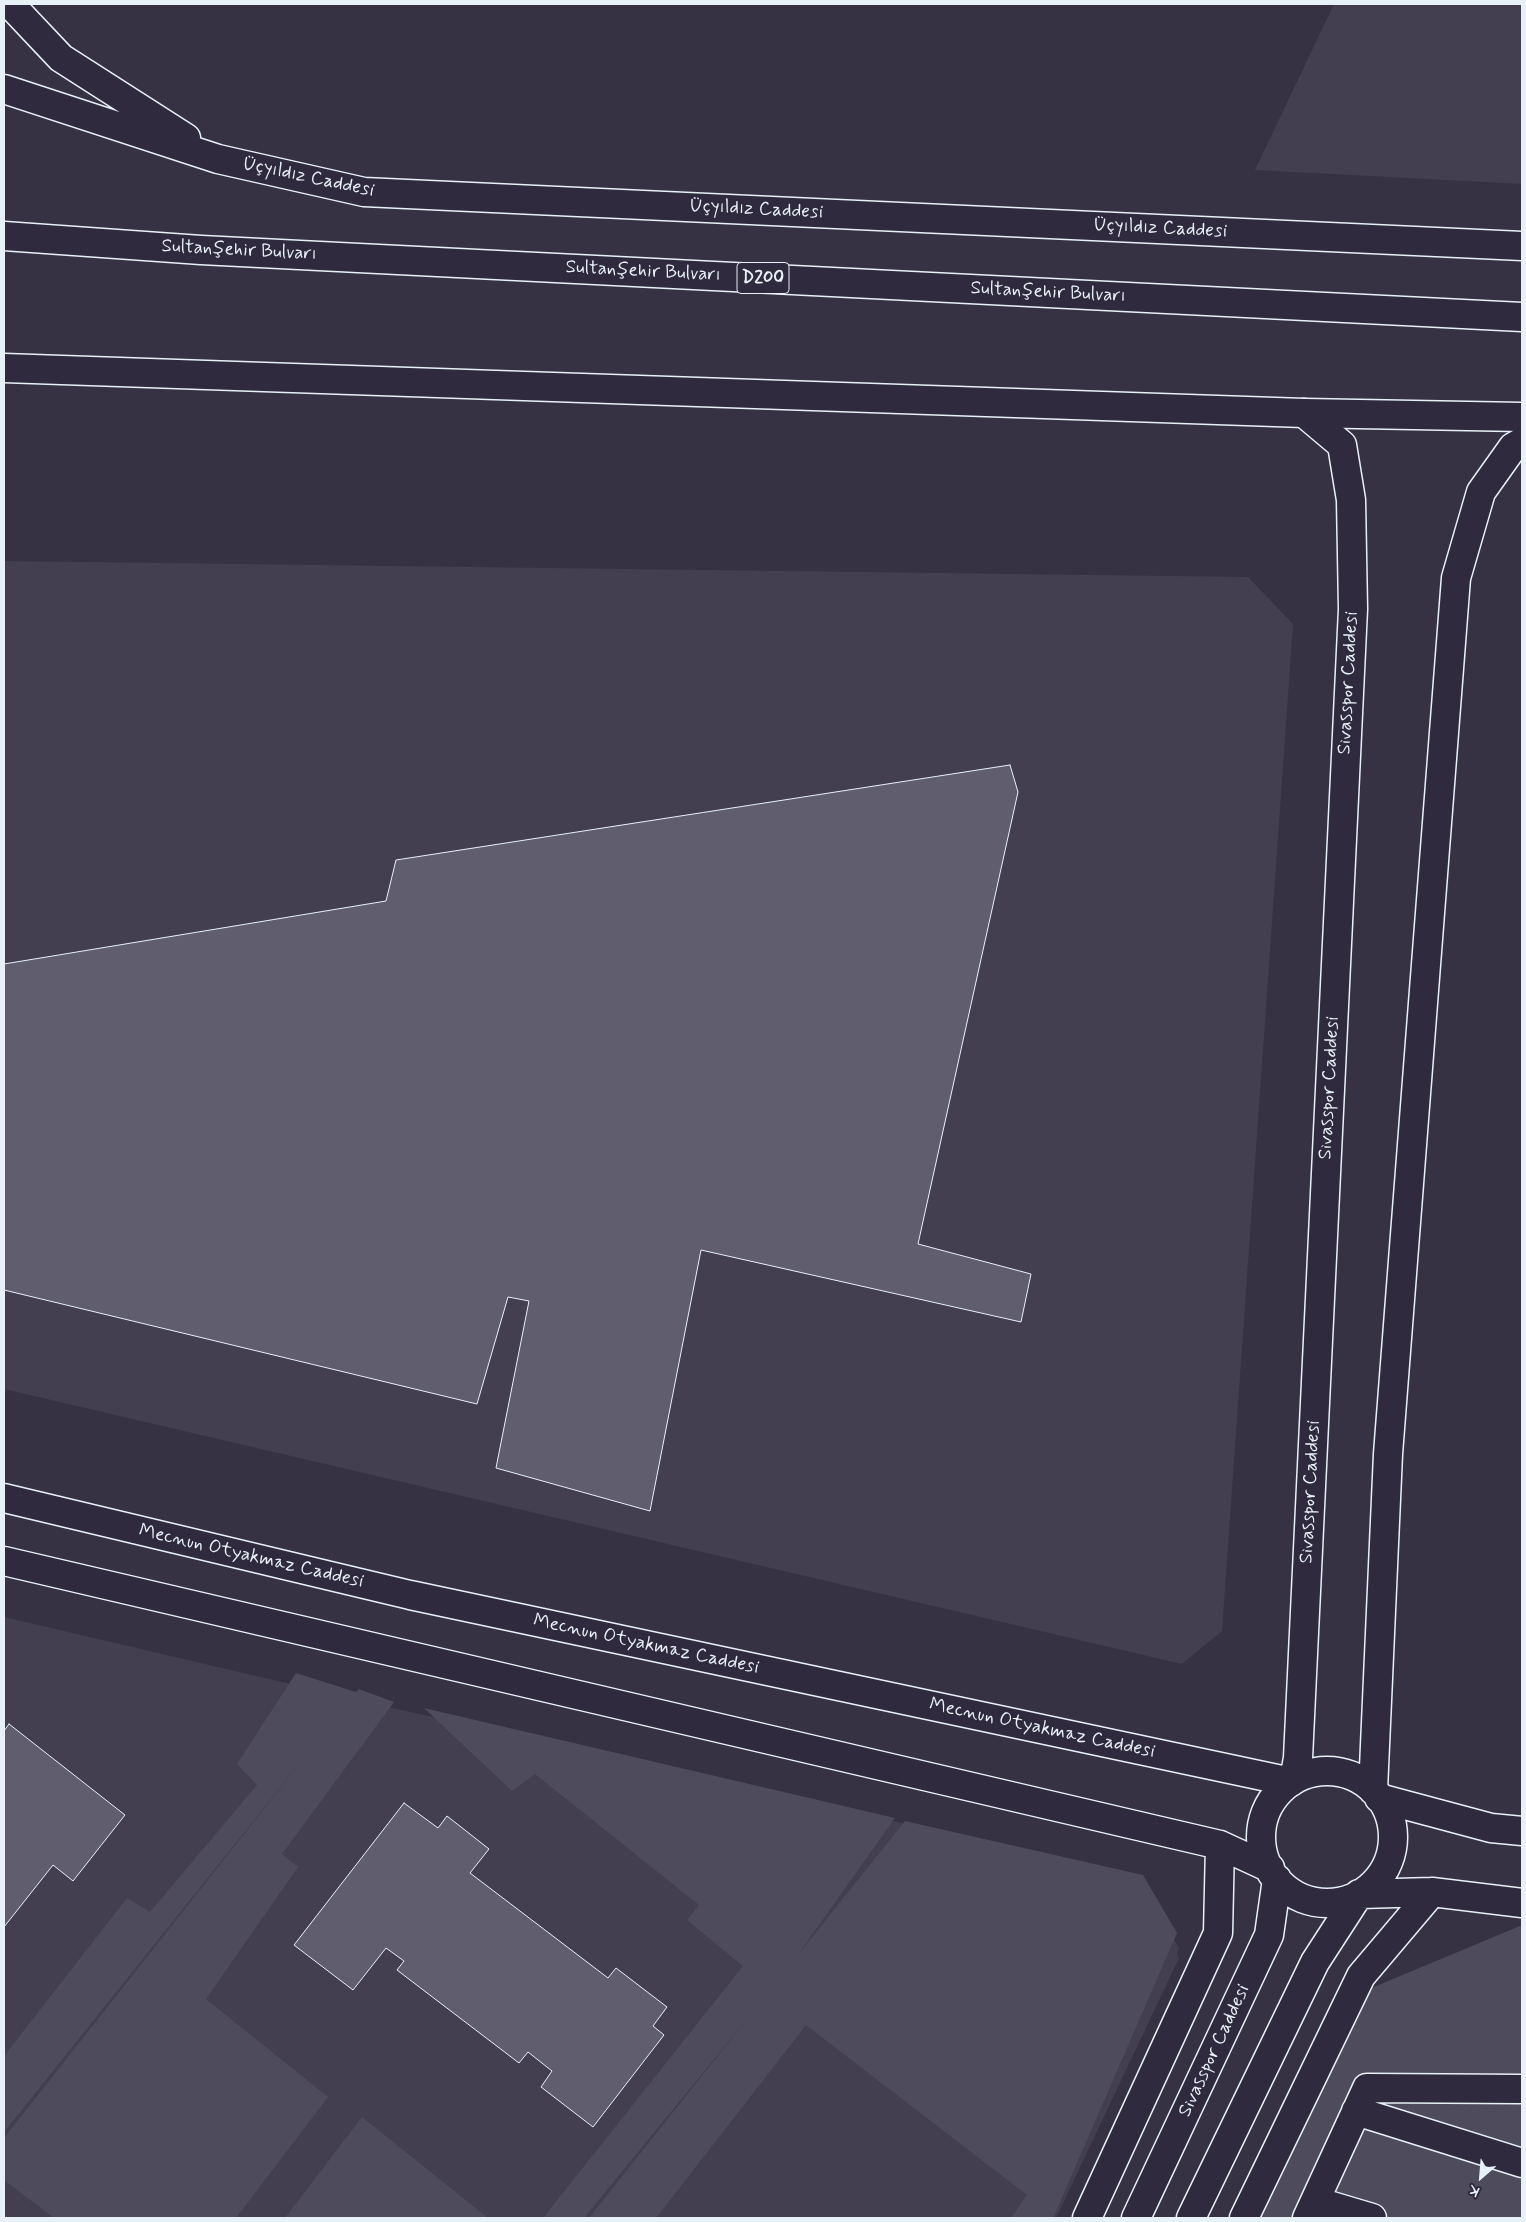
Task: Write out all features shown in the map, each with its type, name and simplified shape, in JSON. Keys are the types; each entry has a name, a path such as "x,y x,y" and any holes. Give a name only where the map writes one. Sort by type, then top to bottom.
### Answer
{"main road":[{"path":"10,4 61,58 218,159"},
{"name":"Üçyıldız Caddesi","path":"4,89 218,159 364,192 1522,246"},
{"name":"Sultanşehir Bulvarı","path":"4,236 201,250 1522,317"},
{"path":"4,368 1304,413 1522,417"},
{"name":"Sivasspor Caddesi","path":"1292,1781 1298,1758 1353,610 1351,500 1342,445 1304,413"},
{"path":"1191,2218 1315,1962 1359,1894 1382,1872 1391,1852 1392,1830 1390,1817 1376,1794 1388,1454 1456,578 1481,492 1513,447 1522,442"},
{"name":"Mecnun Otyakmaz Caddesi","path":"4,1498 410,1595 1292,1781"},
{"path":"4,1561 1220,1845 1273,1874 1292,1893 1314,1901 1339,1901 1359,1894 1432,1892 1522,1903"},
{"path":"1273,1874 1262,1849 1261,1838 1265,1816 1275,1796 1292,1781 1311,1773 1334,1772 1355,1778 1376,1794 1491,1828 1522,1832"},
{"path":"1087,2218 1218,1933 1220,1845"},
{"name":"Sivasspor Caddesi","path":"1136,2218 1269,1935 1273,1874"},
{"path":"1244,2218 1361,1976 1432,1892"},
{"path":"1372,2218 1311,2210 1367,2088 1522,2089"},
{"path":"1356,2111 1522,2163"}],"shaded area":[{"path":"1334,4 1522,4 1522,184 1255,170"},
{"path":"4,561 1248,577 1293,624 1222,1631 1182,1664 4,1389"},
{"path":"4,1617 410,1712 679,1768 1140,1882 1179,1948 1177,1953 1179,1958 1056,2218 4,2218"},
{"path":"296,1673 356,1692 359,1689 394,1702 282,1854 298,1867 206,1999 328,2097 236,2218 54,2218 4,2180 4,2138 304,1758 4,2132 4,2056 127,1898 150,1912 257,1785 237,1764"},
{"path":"424,1708 895,1818 797,1956 905,1821 1143,1875 1177,1933 1053,2218 1011,2218 1027,2195 806,2025 656,2218 589,2218 747,2019 584,2218 543,2218 743,1966 687,1920 699,1905 535,1774 512,1791"},
{"path":"1522,1926 1522,2218 1250,2218 1357,1994"},
{"path":"362,2117 488,2218 285,2218"}],"building":[{"path":"1010,765 1018,792 918,1244 1031,1274 1021,1322 701,1250 650,1511 496,1468 529,1301 508,1297 477,1404 4,1290 4,964 386,901 396,860"},
{"path":"9,1724 125,1815 73,1881 53,1865 4,1927 4,1731"},
{"path":"404,1803 438,1828 447,1816 489,1849 470,1873 608,1978 616,1968 667,2007 653,2026 664,2035 593,2127 541,2087 552,2071 528,2052 519,2063 397,1970 404,1961 386,1948 353,1990 294,1945"}]}
